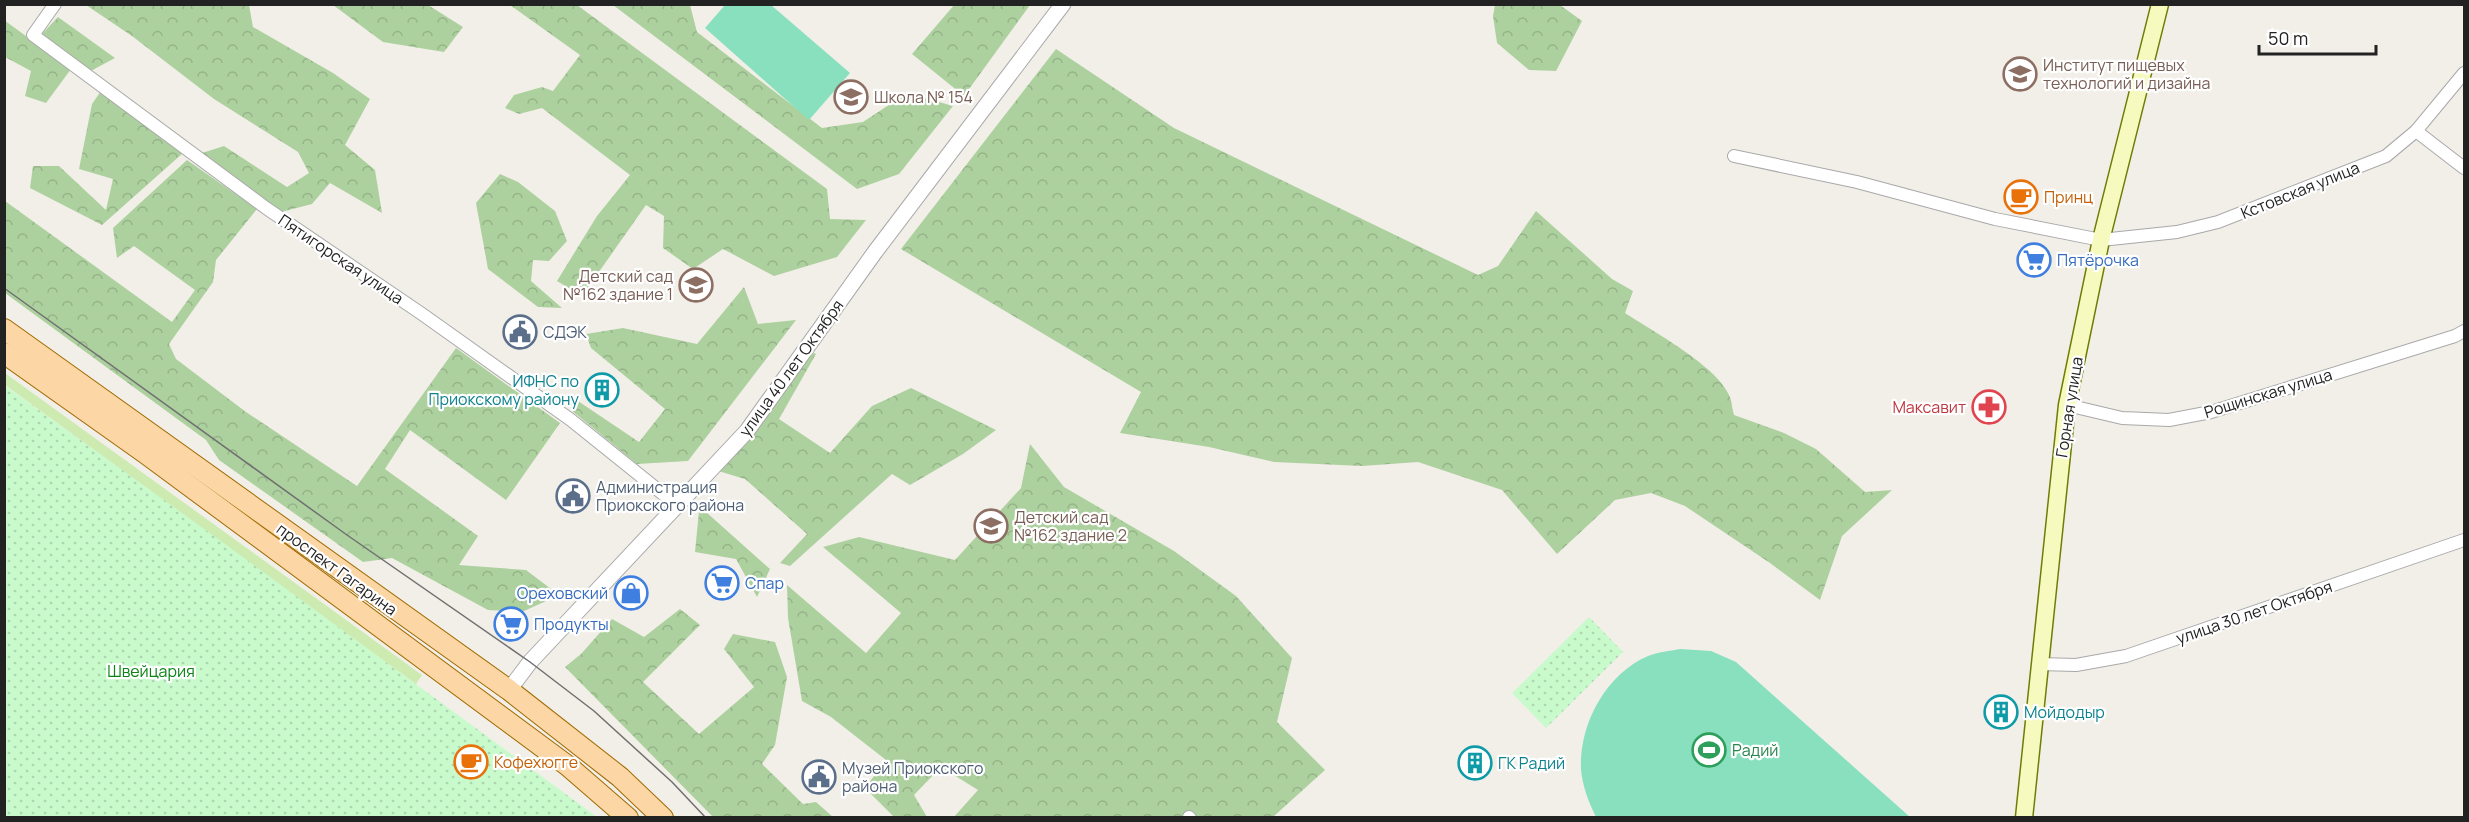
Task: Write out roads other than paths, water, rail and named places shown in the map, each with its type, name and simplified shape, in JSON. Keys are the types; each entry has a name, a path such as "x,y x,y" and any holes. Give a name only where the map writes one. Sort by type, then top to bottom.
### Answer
{"main road":[{"name":"Горная улица","path":"2024,818 2067,405 2101,240 2160,4"},
{"name":"проспект Гагарина","path":"4,329 509,690 620,777 663,818"},
{"name":"проспект Гагарина","path":"4,353 145,453 568,766 628,818"},
{"name":"улица 40 лет Октября","path":"494,711 509,690"}],"street":[{"name":"Пятигорская улица","path":"55,4 33,35 266,208 404,300 571,420 678,506"},
{"name":"улица 40 лет Октября","path":"509,690 530,662 747,431 875,252 1063,4"},
{"name":"Кстовская улица","path":"1734,156 1857,182 1995,219 2101,240 2177,231 2218,222 2386,156 2416,131 2464,73"},
{"path":"2416,131 2464,168"},
{"name":"Рощинская улица","path":"2067,405 2122,418 2169,420 2211,412 2455,336 2464,331"},
{"name":"улица 30 лет Октября","path":"2040,664 2076,665 2126,656 2464,540"}],"tram line":[{"path":"4,288 347,535 530,662 594,711 672,782 706,818"}],"place":[{"name":"Институт пищевых технологий и дизайна","path":"2020,74"},
{"name":"Школа № 154","path":"851,97"},
{"name":"Принц","path":"2021,197"},
{"name":"Пятёрочка","path":"2034,260"},
{"name":"Детский сад №162 здание 1","path":"696,285"},
{"name":"СДЭК","path":"520,332"},
{"name":"ИФНС по Приокскому району","path":"602,390"},
{"name":"Максавит","path":"1989,407"},
{"name":"Администрация Приокского района","path":"573,496"},
{"name":"Детский сад №162 здание 2","path":"991,526"},
{"name":"Спар","path":"722,583"},
{"name":"Ореховский","path":"631,593"},
{"name":"Продукты","path":"511,624"},
{"name":"Мойдодыр","path":"2001,712"},
{"name":"Радий","path":"1709,750"},
{"name":"Кофехюгге","path":"471,762"},
{"name":"ГК Радий","path":"1475,763"},
{"name":"Музей Приокского района","path":"819,777"}],"park label":[{"name":"Швейцария","path":"151,671"}]}
